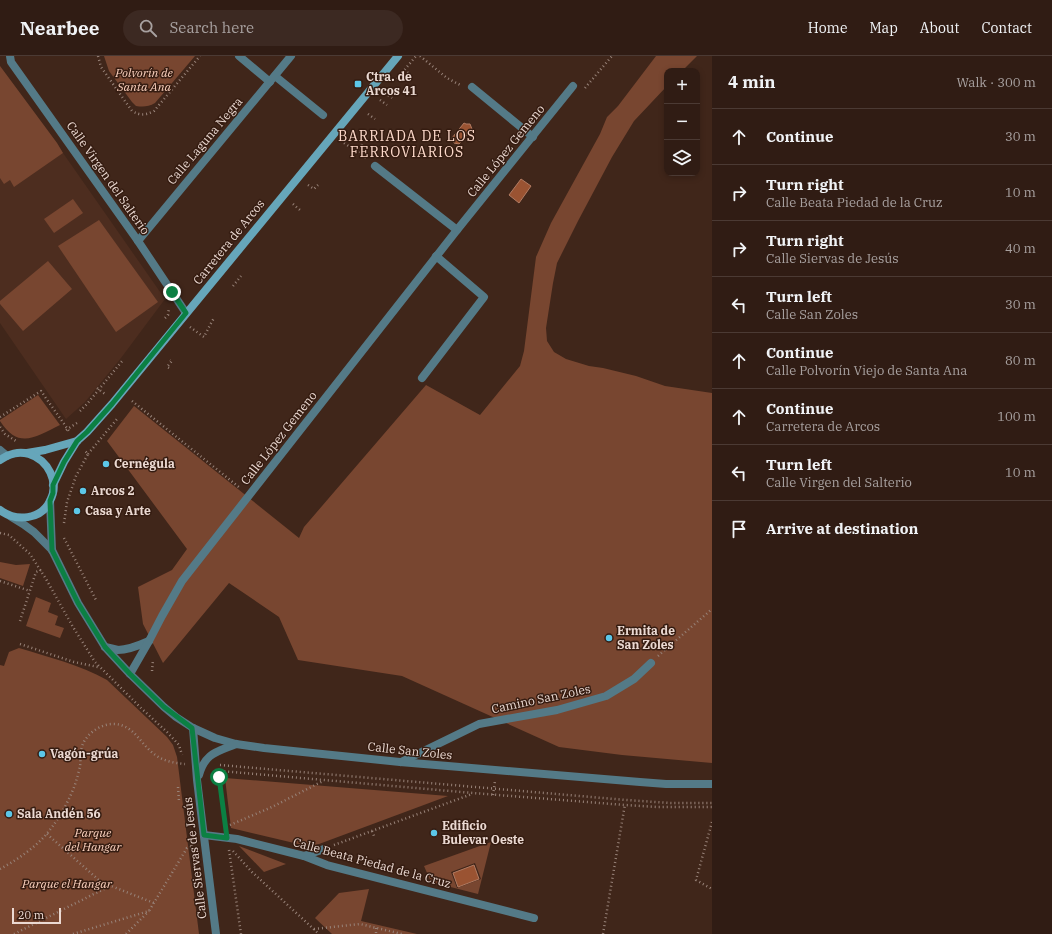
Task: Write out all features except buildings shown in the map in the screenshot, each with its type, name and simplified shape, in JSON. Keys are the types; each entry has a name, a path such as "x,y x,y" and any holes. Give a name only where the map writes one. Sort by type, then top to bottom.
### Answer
{"street":[{"name":"Calle Virgen del Salterio","path":"10,56 11,62 138,241 186,313"},
{"path":"239,56 324,115"},
{"name":"Calle Laguna Negra","path":"138,241 291,56"},
{"name":"Carretera de Arcos","path":"53,485 64,462 77,441 112,404 398,56"},
{"name":"Calle López Gemeno","path":"130,674 150,641 182,581 436,256 573,86"},
{"path":"472,87 533,137"},
{"path":"375,166 457,230"},
{"path":"422,378 484,297 436,256"},
{"name":"Carretera de Arcos","path":"4,458 14,454 45,450 77,441"},
{"path":"0,450 4,458"},
{"path":"10,516 23,518 39,512 50,501 53,493 53,485 47,466 34,456 25,453"},
{"path":"50,501 52,550"},
{"path":"0,510 34,532 52,550"},
{"name":"Calle San Zoles","path":"52,550 78,603 105,647 164,707 192,728 215,738 236,744 400,762 632,782 712,784"},
{"path":"105,647 118,650 126,649 133,648 150,641"},
{"name":"Camino San Zoles","path":"400,762 479,724 557,710 606,696 634,679 651,662"},
{"name":"Calle Siervas de Jesús","path":"192,728 216,934"},
{"name":"Calle Siervas de Jesús","path":"197,780 201,767 207,758 216,752 236,744"},
{"name":"Calle Beata Piedad de la Cruz","path":"204,835 237,839 304,856 327,866 534,918"},
{"path":"304,856 324,849"}],"path":[{"path":"98,56 101,67 132,111 139,115 148,114 154,111 200,56"},
{"path":"420,56 446,78 465,88 472,87"},
{"path":"582,92 612,56"},
{"path":"404,71 410,76"},
{"path":"385,93 392,98"},
{"path":"380,100 387,105"},
{"path":"368,114 375,119"},
{"path":"344,143 356,152 362,144 360,153"},
{"path":"308,185 314,189 318,185"},
{"path":"293,204 300,210"},
{"path":"233,286 241,276"},
{"path":"163,321 168,315 170,305"},
{"path":"190,327 204,337 214,318"},
{"path":"80,411 123,360"},
{"path":"169,368 167,367 172,361 170,360"},
{"path":"98,389 105,394 109,389"},
{"path":"0,417 40,391 68,430"},
{"path":"132,401 242,489"},
{"path":"61,433 79,422"},
{"path":"0,427 5,434 16,441 23,442"},
{"path":"64,525 67,502 76,476 88,454 83,448"},
{"path":"64,532 64,539 97,602"},
{"path":"0,533 9,535 30,554 95,662 179,745 184,764 174,763 154,754 132,731 125,727 114,724 97,728 88,735 84,741 80,767 73,791 57,821 43,839 21,857 0,869"},
{"path":"20,621 36,572 41,570"},
{"path":"0,581 30,591"},
{"path":"651,662 712,609"},
{"path":"20,644 74,662 100,667"},
{"path":"217,764 626,800 670,803 712,803"},
{"path":"227,838 219,777 221,771 625,805 657,807 712,807"},
{"path":"226,827 272,807 324,780"},
{"path":"493,795 495,780"},
{"path":"178,787 179,801"},
{"path":"324,849 473,793"},
{"path":"603,934 626,800"},
{"path":"712,822 696,880 712,889"},
{"path":"372,831 374,836"},
{"path":"47,834 102,882 154,904"},
{"path":"191,840 192,855"},
{"path":"241,934 229,845 252,872 319,934"},
{"path":"126,934 154,904 187,848 196,847"},
{"path":"14,934 110,886"},
{"path":"73,934 149,911"},
{"path":"314,930 360,924 402,934"},
{"path":"376,928 376,934"}],"shaded area":[{"path":"0,66 57,143 165,299 121,358 85,402 66,419 0,323"},
{"path":"464,123 470,124 472,129 459,144 454,143 452,138"},
{"path":"521,179 531,186 519,203 509,195"},
{"path":"474,865 479,879 458,887 453,873"}],"green space":[{"name":"Polvorín de Santa Ana","path":"104,56 195,56 155,103 143,107 136,106 132,102 109,71"},
{"path":"656,56 697,56 685,68 664,68 664,89 634,121 612,157 578,221 557,263 546,328 547,341 554,352 566,359 589,366 636,376 665,386 712,393 712,763 622,755 559,747 402,676 298,660 279,617 229,583 163,663 143,624 138,587 172,570 187,549 107,441 134,406 299,538 304,527 426,385 480,415 520,366 524,351 536,257 551,223 600,134 607,117 618,106"},
{"path":"0,66 63,153 14,187 10,180 4,184 0,178"},
{"path":"73,199 83,213 54,233 44,219"},
{"path":"99,220 158,302 116,332 58,246"},
{"path":"48,261 72,289 23,331 0,304 0,301"},
{"path":"38,395 60,425 35,437 21,438 14,436 7,430 0,420"},
{"path":"0,562 16,565 30,564 23,586 0,578"},
{"path":"36,597 51,603 48,612 58,616 55,625 64,628 60,638 26,626"},
{"name":"Parque del Hangar","path":"19,648 75,666 107,680 167,737 173,745 177,757 199,934 0,934 0,665 4,666 9,652"},
{"path":"225,778 448,796 311,847 231,828"},
{"path":"491,842 478,894 431,882 424,866","holes":["475,863 481,879 457,888 451,872"]},
{"path":"239,846 286,864 264,872"},
{"path":"369,889 361,921 417,934 332,934 315,918 339,893"}],"place":[{"name":"Ctra. de Arcos 41","path":"358,84"},
{"name":"Cernégula","path":"106,464"},
{"name":"Arcos 2","path":"83,491"},
{"name":"Casa y Arte","path":"77,511"},
{"name":"Ermita de San Zoles","path":"609,638"},
{"name":"Vagón-grúa","path":"42,754"},
{"name":"Sala Andén 56","path":"9,814"},
{"name":"Edificio Bulevar Oeste","path":"434,833"}],"district":[{"name":"BARRIADA DE LOS FERROVIARIOS","path":"407,144"}],"route":[{"path":"172,292 186,313 112,404 77,441 64,462 53,485 53,493 50,501 52,550 78,603 105,647 164,707 192,728 204,835 227,838 219,777"}],"park label":[{"name":"Parque el Hangar","path":"67,884"}]}
